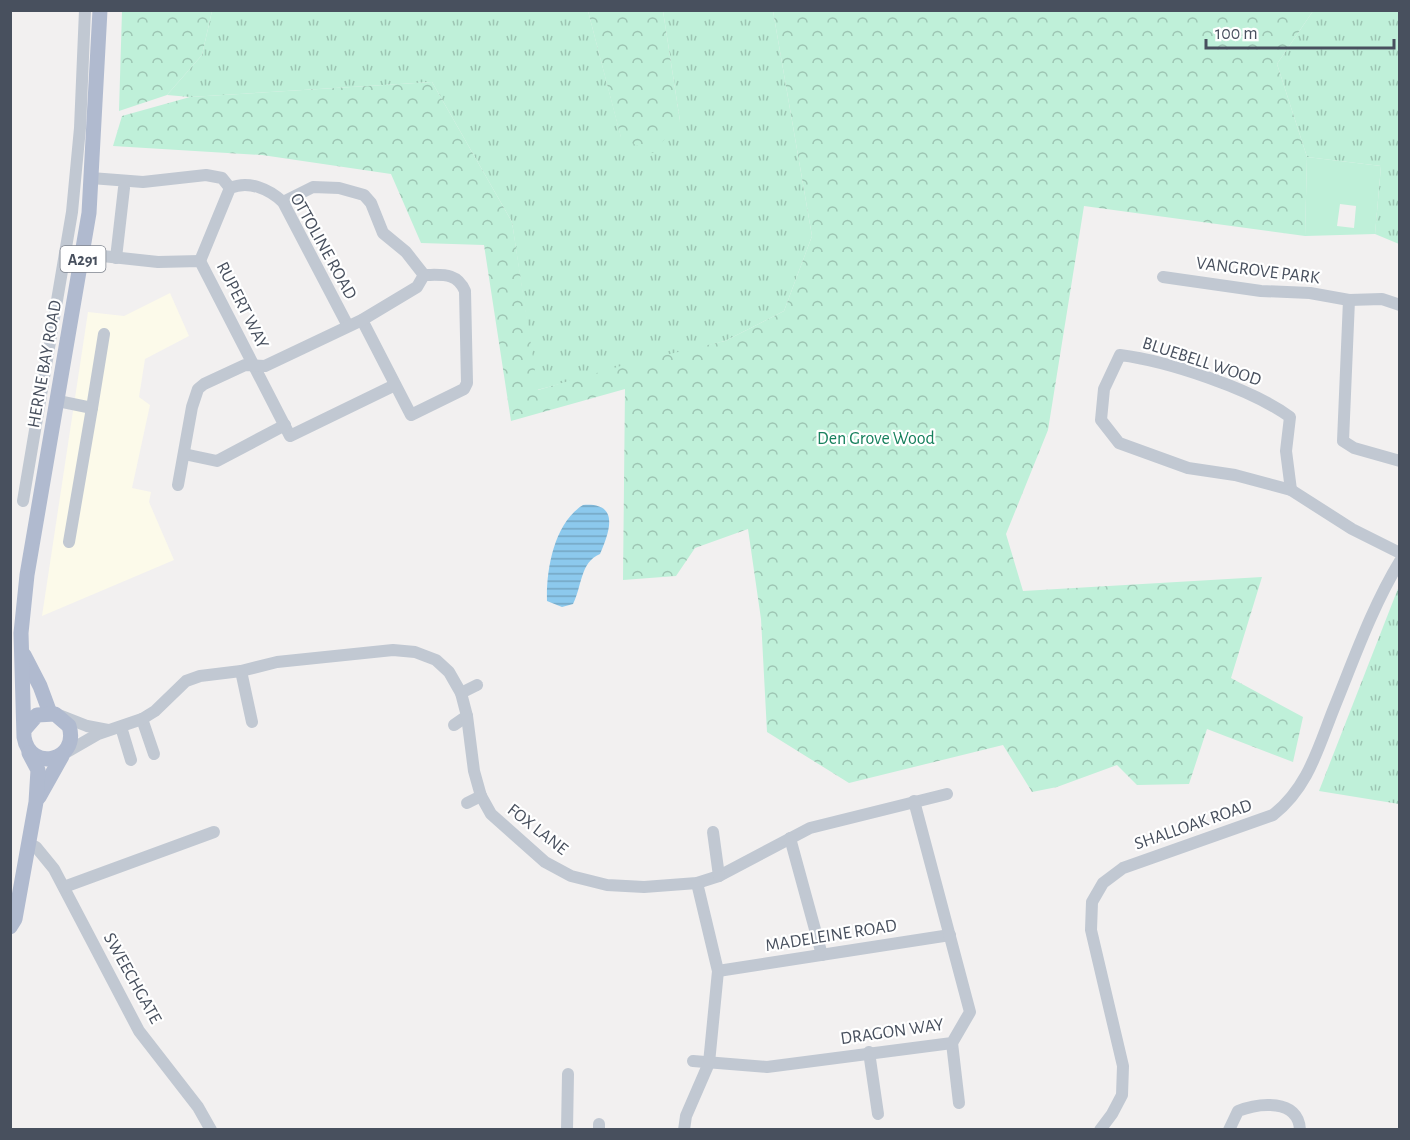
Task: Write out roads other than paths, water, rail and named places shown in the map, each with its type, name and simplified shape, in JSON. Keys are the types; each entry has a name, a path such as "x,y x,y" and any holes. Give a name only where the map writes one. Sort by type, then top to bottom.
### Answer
{"main road":[{"name":"HERNE BAY ROAD","path":"10,927 15,919 36,802 38,770 25,737 21,633 26,587 84,254 89,213 100,10"},
{"name":"HERNE BAY ROAD","path":"22,652 52,713"},
{"path":"52,713 66,721 71,733 70,746 63,754 48,760 34,756 25,737 37,715 52,713"},
{"name":"HERNE BAY ROAD","path":"36,802 63,754"}],"street":[{"path":"40,504 17,500 72,212 80,128 85,10"},
{"name":"OTTOLINE ROAD","path":"91,178 143,182 206,175 222,178 230,188 239,184 272,192 283,202 348,326"},
{"path":"178,485 192,406 198,389 245,365 265,366 362,320 417,287 424,275 406,252 383,233 371,203 364,195 339,188 312,187 283,202"},
{"path":"116,258 124,188"},
{"path":"200,261 230,188"},
{"path":"72,212 89,213"},
{"name":"RUPERT WAY","path":"84,254 158,262 200,261 287,431"},
{"name":"OTTOLINE ROAD","path":"362,320 411,415 464,388 467,382 465,291 461,281 449,275 424,275"},
{"name":"VANGROVE PARK","path":"1163,278 1261,291 1310,293 1349,300 1382,299 1400,304"},
{"path":"1349,300 1343,441 1363,451 1400,461"},
{"path":"69,542 104,334"},
{"name":"BLUEBELL WOOD","path":"1291,490 1286,451 1290,417 1273,405 1221,384 1147,359 1120,355 1104,389 1101,420 1119,443 1188,468 1235,475 1291,490 1352,529 1400,553"},
{"path":"184,453 217,461 395,385"},
{"path":"58,401 92,408"},
{"name":"SHALLOAK ROAD","path":"1100,1130 1122,1095 1123,1066 1091,930 1092,902 1103,883 1123,868 1273,814 1288,804 1313,764 1387,581 1400,561"},
{"name":"FOX LANE","path":"63,754 142,719 155,711 186,681 200,676 241,671 277,662 393,651 415,652 436,660 449,672 461,693 481,796 490,814 545,862 571,876 607,885 644,887 697,883 719,876 810,828 947,794"},
{"path":"241,671 252,722"},
{"path":"461,693 477,685"},
{"path":"52,713 87,726 115,729 132,760"},
{"path":"454,724 467,716"},
{"path":"142,719 154,754"},
{"path":"466,803 481,796"},
{"name":"DRAGON WAY","path":"693,1061 767,1067 952,1043 970,1012 914,801"},
{"path":"64,887 214,832"},
{"path":"713,832 719,876"},
{"path":"790,838 822,955"},
{"name":"SWEECHGATE","path":"28,843 36,847 54,869 139,1030 198,1107 211,1130"},
{"path":"684,1130 686,1116 709,1063 718,971 697,883"},
{"name":"MADELEINE ROAD","path":"718,971 950,935"},
{"path":"952,1043 959,1103"},
{"path":"869,1052 878,1114"},
{"path":"567,1130 568,1074"},
{"path":"1228,1130 1238,1111 1258,1103 1283,1106 1300,1122 1300,1130"}],"water":[{"path":"583,505 603,508 607,513 609,528 600,554 593,558 585,569 573,604 562,607 547,601 550,562 565,523"}],"park label":[{"name":"Den Grove Wood","path":"876,438"}]}
